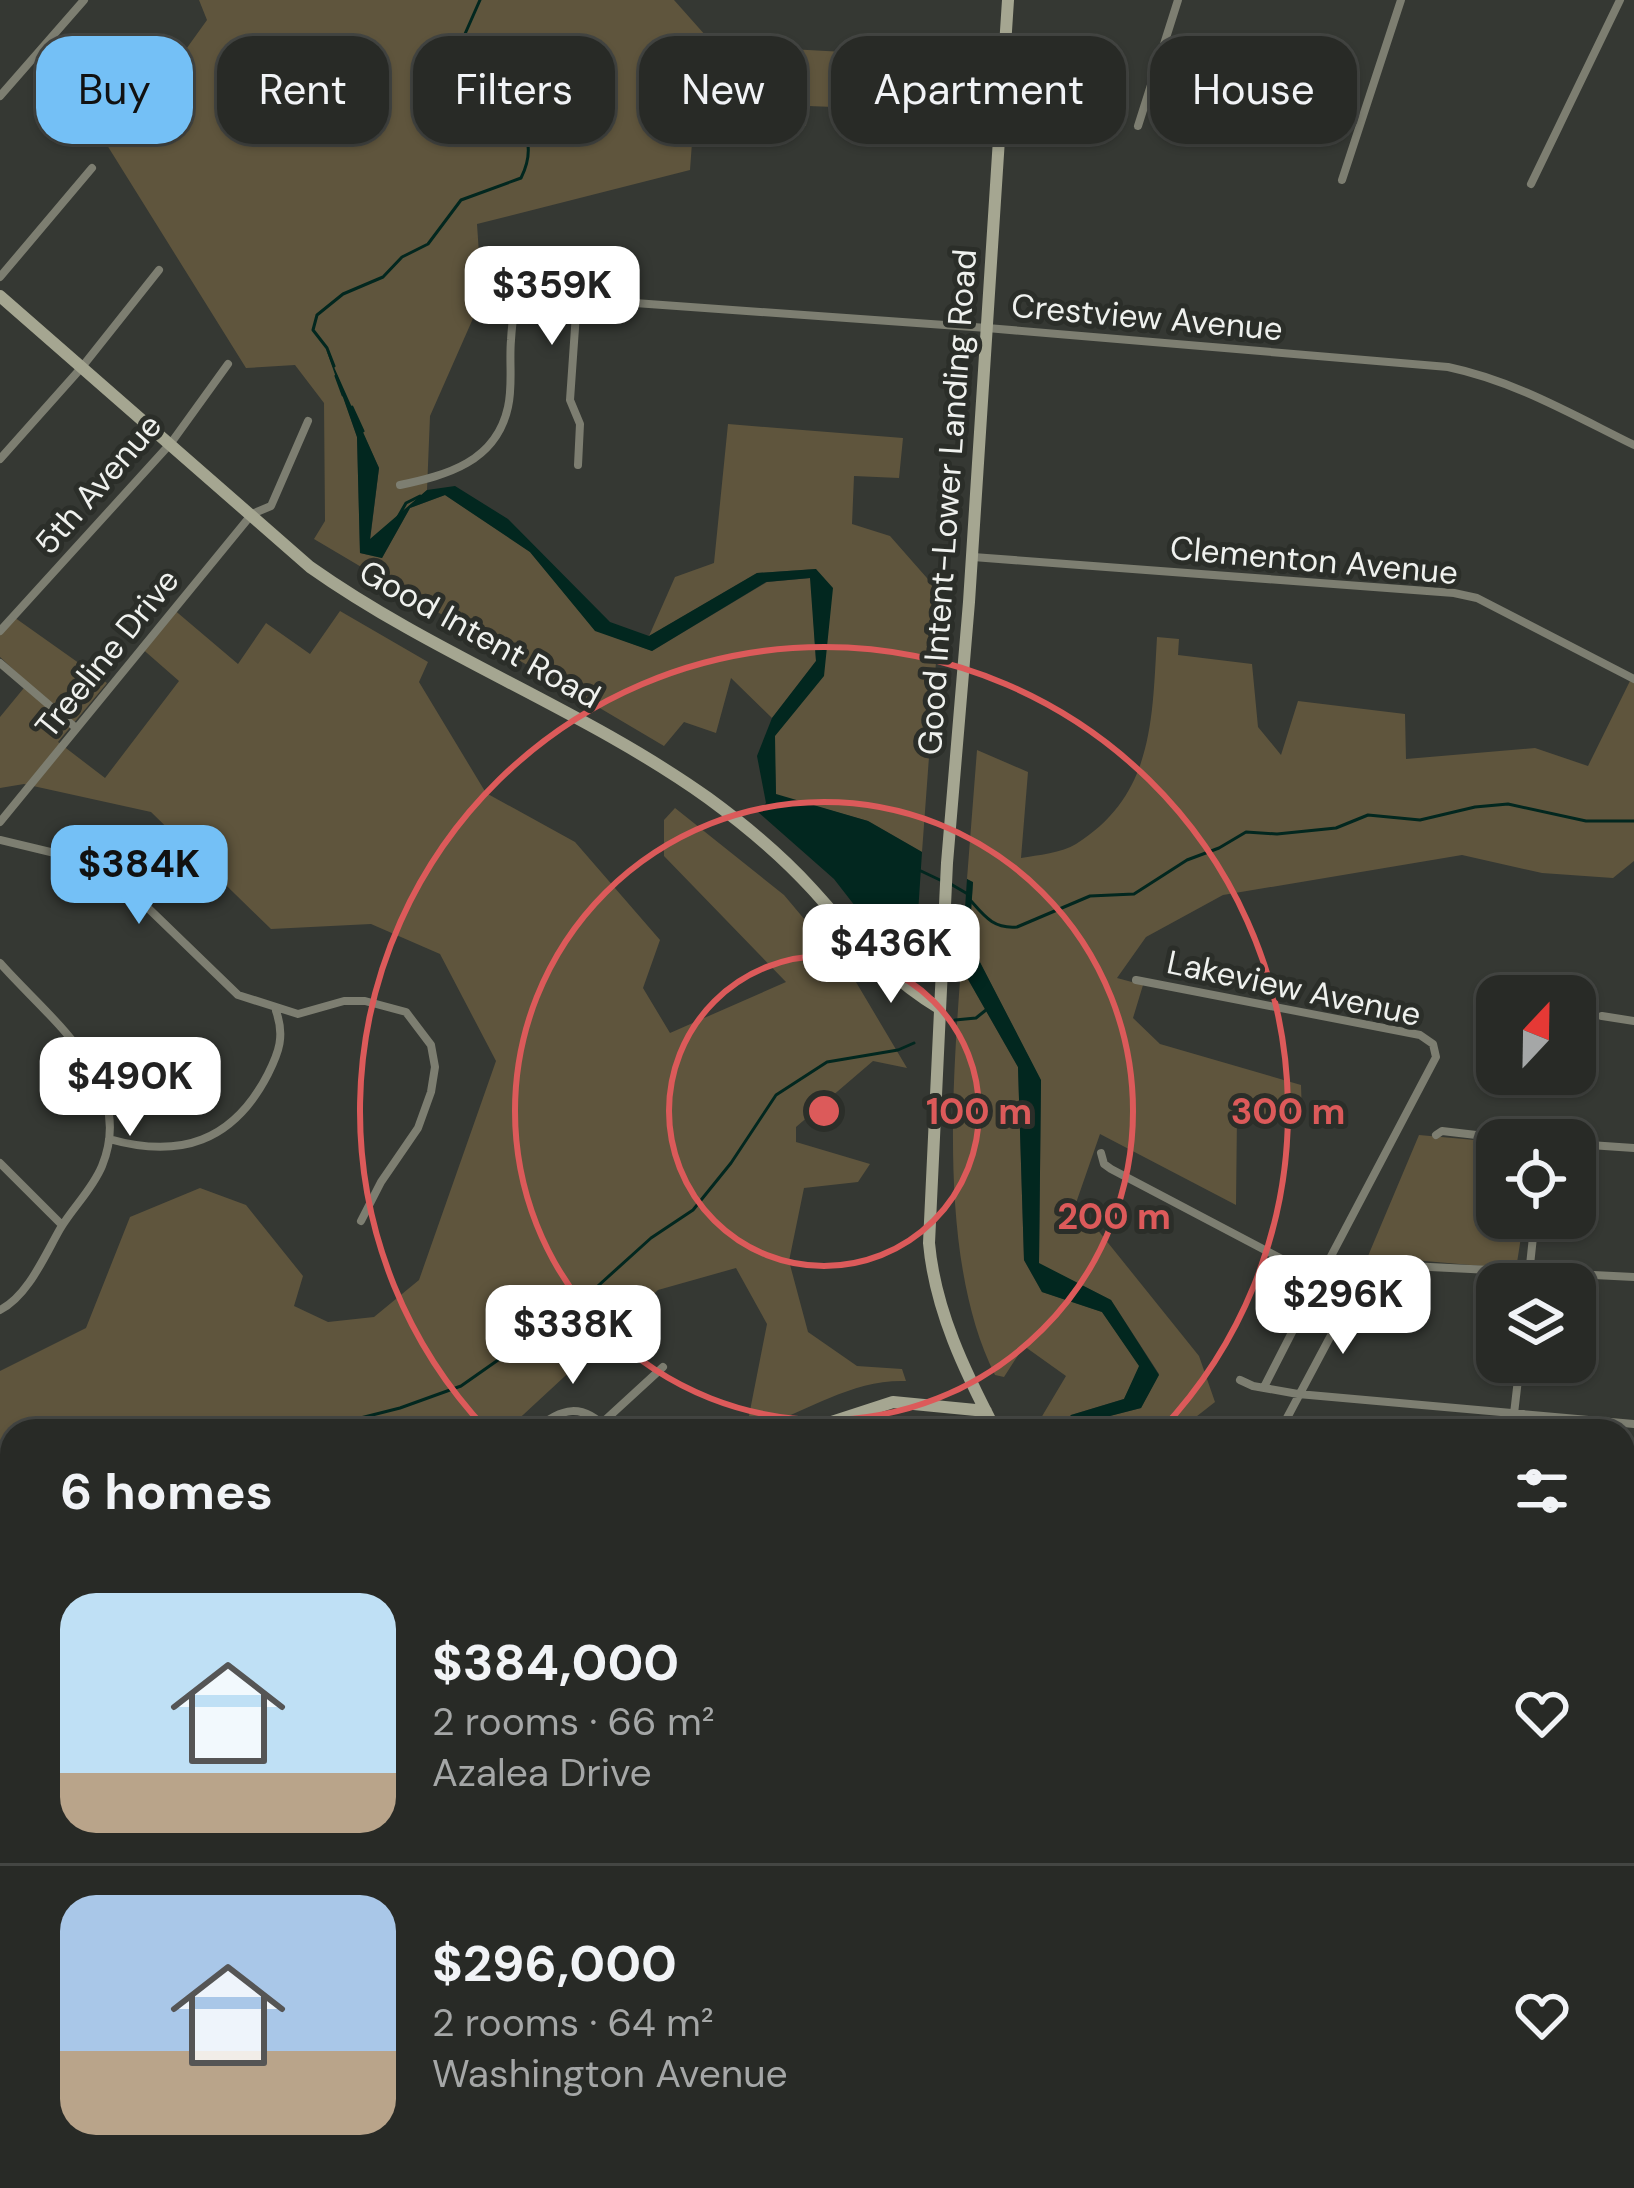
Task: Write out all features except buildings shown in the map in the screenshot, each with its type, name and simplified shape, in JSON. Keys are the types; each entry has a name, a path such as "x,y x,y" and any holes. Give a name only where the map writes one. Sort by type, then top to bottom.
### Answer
{"main road":[{"name":"Good Intent-Lower Landing Road","path":"990,1419 946,1324 929,1243 947,863 1008,0"},
{"name":"Good Intent Road","path":"0,296 296,555 355,598 552,704 713,802 786,862 876,961 939,1008"},
{"path":"876,961 898,970 918,971 932,961 943,938"},
{"path":"841,1419 893,1402 986,1412"}],"street":[{"path":"0,96 84,0"},
{"path":"1138,125 1178,0"},
{"path":"1342,180 1401,0"},
{"path":"1531,184 1620,0"},
{"path":"0,278 92,168"},
{"path":"0,459 82,367 159,269"},
{"name":"Crestview Avenue","path":"400,485 447,476 466,466 499,432 508,407 513,323 523,295 1448,367 1485,374 1532,393 1634,446"},
{"path":"577,299 570,400 580,424 578,465"},
{"name":"5th Avenue","path":"0,631 170,443 228,364"},
{"name":"Treeline Drive","path":"0,822 252,514 271,506 308,421"},
{"name":"Clementon Avenue","path":"972,556 1454,593 1477,598 1633,677"},
{"path":"0,662 76,728"},
{"path":"0,840 92,862 117,878 238,995 298,1014 344,1000 364,1000 406,1012 431,1045 435,1066 418,1128 361,1221"},
{"path":"0,963 77,1045 104,1088 109,1114 109,1139 94,1182 28,1283 11,1305 0,1310"},
{"name":"Lakeview Avenue","path":"1136,980 1428,1038 1436,1057 1328,1260"},
{"path":"109,1139 151,1150 206,1139 233,1123 252,1103 281,1046 275,1010"},
{"path":"1602,1016 1634,1021"},
{"path":"1436,1135 1476,1135"},
{"path":"1596,1145 1634,1148"},
{"path":"1101,1153 1104,1164 1297,1267 1328,1260"},
{"path":"0,1162 62,1225"},
{"path":"1264,1388 1328,1260"},
{"path":"1286,1419 1369,1264 1476,1269"},
{"path":"1596,1275 1634,1277"},
{"path":"613,1419 663,1367"},
{"path":"1240,1380 1298,1394 1574,1419"},
{"path":"1513,1419 1518,1383"},
{"path":"548,1419 569,1410 585,1411 595,1419"}],"shaded area":[{"path":"199,0 674,0 706,36 639,36 639,144 692,144 690,170 477,224 482,298 430,416 427,490 370,541 379,468 334,370 357,437 360,553 382,558 410,508 445,495 530,552 595,630 652,651 767,582 811,578 816,661 772,718 731,678 716,733 684,722 664,746 314,539 325,521 324,403 295,365 246,368 106,144 193,144 193,40 207,20"},
{"path":"807,50 831,51 831,107 808,106 807,116"},
{"path":"326,349 379,468 370,539 427,490 455,486 508,519 610,622 649,636 757,573 816,569 833,588 824,676 775,736 776,794 868,821 922,852 916,944 883,942 834,879 758,812 766,803 757,756 772,718 816,661 810,578 766,582 652,651 595,631 530,552 445,495 410,508 382,558 360,553 357,437"},
{"path":"728,424 903,438 899,478 854,476 852,524 890,536 941,594 922,852 868,821 776,795 774,736 824,675 816,569 757,573 649,636 675,577 714,563"},
{"path":"172,608 238,664 266,623 310,654 340,611 428,662 419,682 486,793 575,842 660,940 643,988 670,1033 786,982 664,856 664,820 675,808 784,895 853,977 907,1068 873,1061 796,1127 796,1142 870,1164 858,1182 804,1188 789,1261 808,1332 857,1366 902,1369 906,1381 844,1392 780,1419 748,1419 767,1324 736,1268 658,1290 519,1419 0,1419 0,1371 86,1328 130,1217 200,1188 246,1205 303,1276 294,1306 328,1322 374,1317 419,1280 496,1061 440,954 371,924 271,929 151,812 24,784 0,788 0,717 28,683 0,657 0,628 11,615 107,683 58,742 105,778 179,681 139,646"},
{"path":"1157,637 1179,639 1178,655 1252,664 1258,727 1281,755 1298,701 1405,714 1406,759 1535,748 1588,766 1630,681 1634,682 1634,861 1613,878 1542,873 1462,855 1223,895 1146,937 1117,978 1143,985 1133,1018 1160,1044 1301,1085 1302,1116 1237,1115 1236,1205 1100,1134 1076,1203 1199,1356 1215,1402 1193,1419 1098,1419 1141,1408 1159,1374 1111,1300 1039,1264 1041,1081 969,941 973,883 967,879 977,750 1028,772 1021,858 1057,852 1076,844 1121,803 1144,753"},
{"path":"967,879 973,882 969,941 1041,1080 1039,1263 1111,1300 1159,1375 1141,1408 1098,1419 1068,1419 1124,1399 1139,1366 1102,1312 1042,1292 1024,1260 1018,1067 961,967"},
{"path":"961,967 1018,1067 1024,1260 1042,1292 1102,1312 1140,1366 1124,1399 1068,1419 1040,1419 1066,1376 1024,1346 1004,1377 995,1375 977,1330 957,1229 955,1067"},
{"path":"1419,1135 1476,1140 1476,1239 1521,1239 1517,1263 1476,1265 1368,1256"}],"waterway":[{"path":"334,366 313,330 317,315 343,294 383,277 402,257 428,244 461,200 521,178 528,156 527,138 519,122 465,68 457,52 480,0"},
{"path":"336,376 343,395"},
{"path":"352,407 363,431"},
{"path":"398,517 406,503 420,496"},
{"path":"971,901 996,924 1017,927 1090,896 1134,894 1187,860 1246,832 1336,828 1368,815 1420,820 1508,804 1586,821 1634,821"},
{"path":"921,871 940,880"},
{"path":"949,883 966,893"},
{"path":"955,1020 976,1018 986,1010"},
{"path":"356,1419 461,1386 578,1304 651,1238 693,1210 776,1095 827,1062 914,1043"}]}
